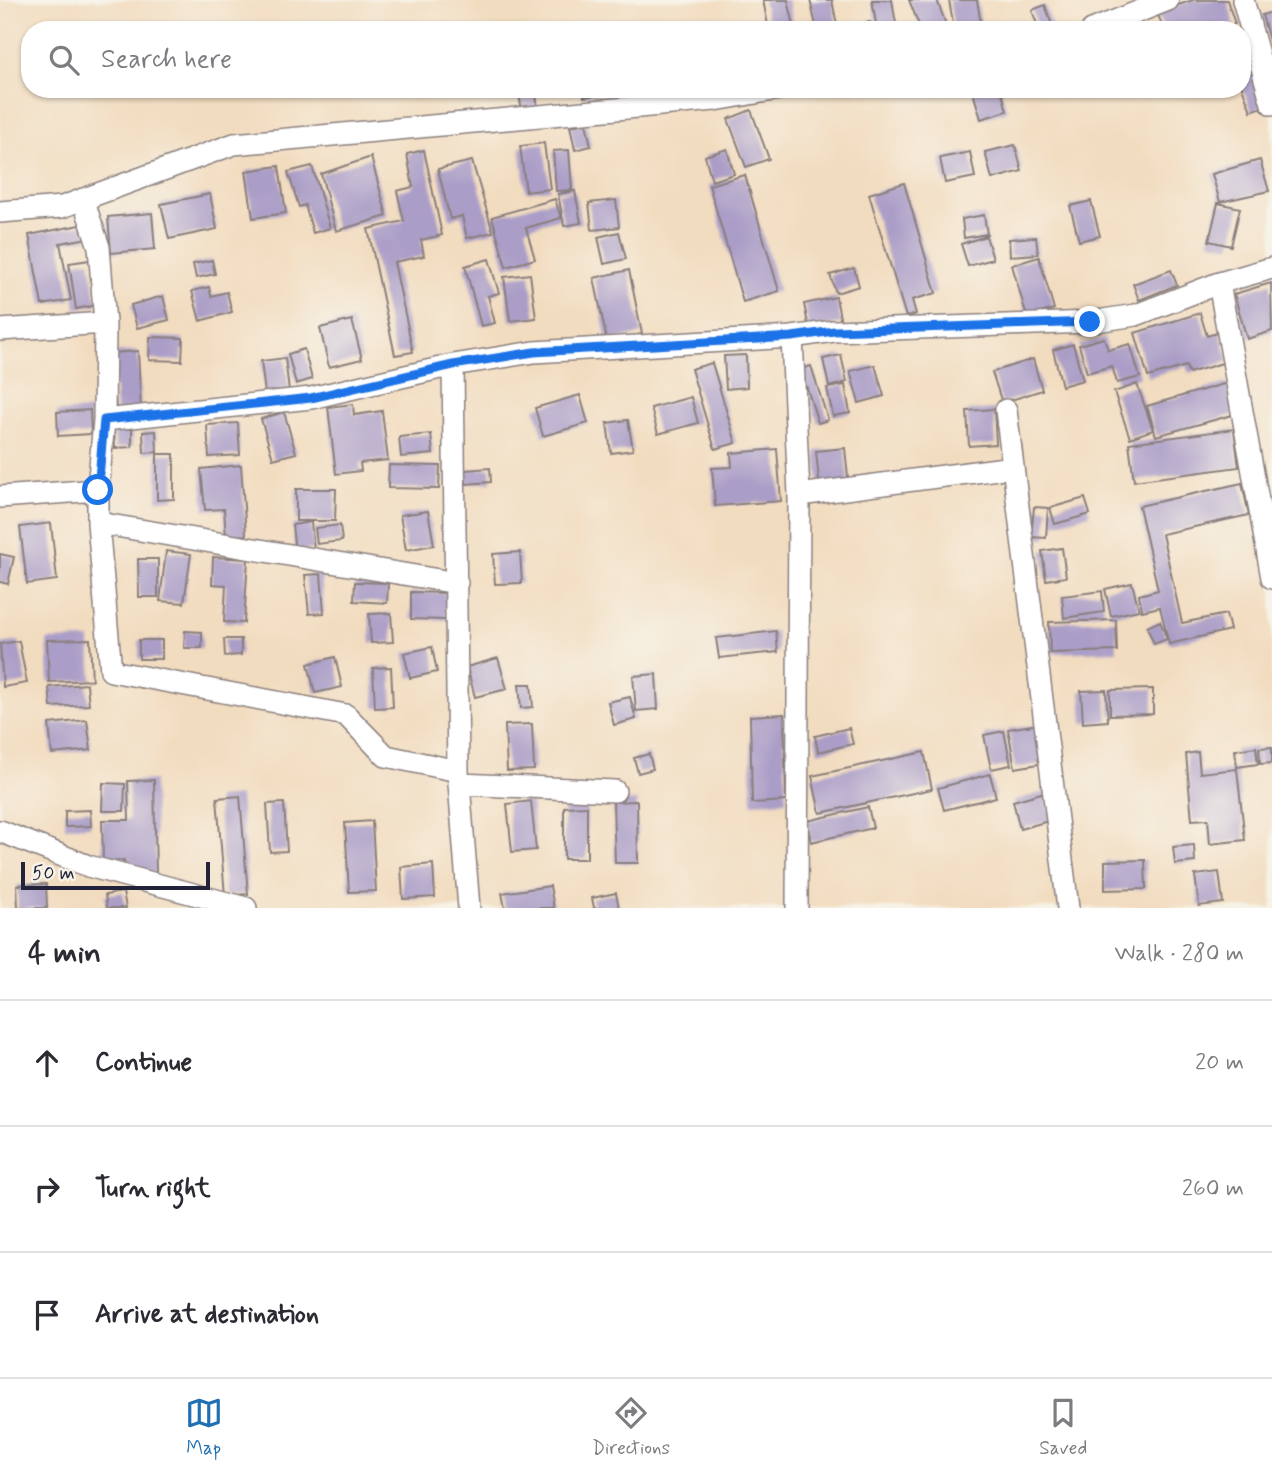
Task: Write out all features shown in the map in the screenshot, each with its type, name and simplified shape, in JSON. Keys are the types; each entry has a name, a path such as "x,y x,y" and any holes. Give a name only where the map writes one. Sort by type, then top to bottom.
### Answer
{"street":[{"path":"1115,21 1168,0"},
{"path":"1243,0 1250,21"},
{"path":"1251,22 1269,73 1272,104"},
{"path":"0,212 62,207 234,144 727,98"},
{"path":"83,199 99,247 106,323 104,420 97,523 111,671 346,715 386,756 459,778 615,792"},
{"path":"104,420 311,398 453,365 534,352 792,337 834,331 1090,322 1136,315 1219,283 1272,268"},
{"path":"1219,283 1272,578"},
{"path":"0,330 106,323"},
{"path":"792,337 799,495 797,908"},
{"path":"453,365 459,778 469,908"},
{"path":"1006,410 1068,908"},
{"path":"799,495 1013,467"},
{"path":"0,498 98,490"},
{"path":"97,523 457,583"},
{"path":"0,831 88,866 236,907"}],"building":[{"path":"763,0 788,0 793,21 767,21"},
{"path":"810,0 832,0 836,21 815,21"},
{"path":"872,0 892,0 896,21 876,21"},
{"path":"909,0 937,0 945,21 917,21"},
{"path":"949,0 977,0 980,21 952,21"},
{"path":"1193,0 1227,0 1234,21 1160,21 1157,12"},
{"path":"1045,5 1051,21 1036,21 1032,10"},
{"path":"1272,12 1272,47 1271,47 1262,15"},
{"path":"1251,65 1266,106 1251,111 1246,98 1251,98"},
{"path":"520,98 536,98 538,108 522,111"},
{"path":"975,98 1003,98 1007,111 981,119"},
{"path":"751,110 769,159 746,167 728,119"},
{"path":"586,123 591,146 575,150 570,126"},
{"path":"544,143 550,189 526,192 520,146"},
{"path":"1015,145 1022,171 992,179 985,152"},
{"path":"727,149 734,174 712,181 705,156"},
{"path":"424,150 442,235 421,240 424,256 394,262 413,352 395,355 368,229 404,221 397,191 413,187 407,154"},
{"path":"569,150 572,190 556,191 553,151"},
{"path":"970,152 975,177 945,183 940,158"},
{"path":"371,157 387,216 336,231 321,174"},
{"path":"1260,160 1269,191 1220,202 1212,174"},
{"path":"472,161 493,232 467,238 462,216 450,219 438,169"},
{"path":"279,166 286,213 253,218 246,171"},
{"path":"312,166 330,228 313,233 305,205 299,207 288,172"},
{"path":"745,175 779,291 743,302 709,185"},
{"path":"904,183 936,293 912,300 916,314 906,317 869,194"},
{"path":"575,191 581,223 564,226 558,194"},
{"path":"210,194 217,229 169,239 161,204"},
{"path":"555,199 561,218 526,228 535,259 506,267 492,217"},
{"path":"616,200 619,227 592,230 589,203"},
{"path":"1091,201 1100,236 1079,241 1070,206"},
{"path":"1218,203 1240,208 1231,246 1209,241"},
{"path":"152,213 155,249 111,253 108,217"},
{"path":"984,215 987,234 964,238 962,219"},
{"path":"85,224 88,238 60,243 71,300 42,305 29,235"},
{"path":"619,232 626,259 604,264 598,237"},
{"path":"986,236 993,259 968,266 961,244"},
{"path":"1036,237 1038,254 1010,256 1009,239"},
{"path":"1039,257 1054,309 1027,317 1012,265"},
{"path":"489,259 499,293 488,296 495,323 481,326 465,266"},
{"path":"90,260 97,305 76,309 69,263"},
{"path":"212,260 215,274 196,278 193,264"},
{"path":"854,268 859,286 836,293 830,275"},
{"path":"629,270 642,334 607,341 594,278"},
{"path":"1171,270 1177,285 1139,300 1133,284"},
{"path":"530,274 536,318 510,321 504,277"},
{"path":"1271,283 1272,331 1247,339 1234,294"},
{"path":"209,287 211,296 227,292 232,312 200,321 192,291"},
{"path":"163,296 169,320 137,328 131,305"},
{"path":"836,297 841,323 809,329 804,304"},
{"path":"1200,313 1207,336 1220,332 1229,361 1189,373 1186,366 1148,377 1135,333"},
{"path":"352,320 362,359 329,367 320,328"},
{"path":"150,337 183,338 182,361 149,360"},
{"path":"1104,338 1108,350 1130,344 1140,377 1117,383 1112,366 1087,373 1079,345"},
{"path":"1073,344 1083,380 1062,386 1053,350"},
{"path":"304,349 312,379 296,384 288,354"},
{"path":"138,351 141,411 116,412 113,353"},
{"path":"746,355 747,387 726,389 724,356"},
{"path":"841,355 847,382 829,387 823,359"},
{"path":"285,358 289,391 265,394 261,361"},
{"path":"1033,359 1042,390 1002,403 992,372"},
{"path":"712,363 736,443 715,449 691,369"},
{"path":"875,365 884,396 859,403 850,371"},
{"path":"811,366 828,420 818,423 801,369"},
{"path":"1227,383 1236,414 1156,436 1147,406"},
{"path":"1137,384 1153,430 1130,438 1114,392"},
{"path":"845,385 850,413 833,416 827,388"},
{"path":"580,395 588,423 543,436 535,408"},
{"path":"691,397 698,423 658,434 651,408"},
{"path":"353,404 354,415 382,411 388,460 360,463 361,471 336,474 328,407"},
{"path":"994,409 996,444 969,446 967,411"},
{"path":"90,410 91,434 58,436 57,412"},
{"path":"284,412 296,453 273,459 261,419"},
{"path":"628,420 633,450 611,453 607,423"},
{"path":"238,423 240,455 209,457 207,425"},
{"path":"132,428 132,447 115,448 114,429"},
{"path":"1234,429 1239,467 1134,481 1129,443"},
{"path":"156,431 157,452 144,453 143,432"},
{"path":"431,434 433,454 401,457 399,437"},
{"path":"845,448 849,487 820,490 816,451"},
{"path":"777,449 781,501 715,506 712,468 732,467 731,453"},
{"path":"157,454 174,454 174,499 157,500"},
{"path":"241,465 246,535 226,537 224,509 205,510 201,469"},
{"path":"389,465 440,466 439,489 388,488"},
{"path":"490,468 491,482 466,484 465,470"},
{"path":"1242,483 1249,515 1162,534 1182,623 1226,614 1230,630 1169,644 1160,607 1142,611 1139,595 1158,590 1139,506"},
{"path":"296,489 336,489 335,521 296,521"},
{"path":"1085,498 1090,514 1055,524 1050,508"},
{"path":"1034,507 1048,508 1046,538 1031,537"},
{"path":"428,511 434,545 406,550 400,515"},
{"path":"311,522 314,549 295,552 292,525"},
{"path":"51,523 57,580 27,584 20,527"},
{"path":"340,525 342,541 317,544 315,528"},
{"path":"1062,548 1066,577 1046,580 1042,551"},
{"path":"166,551 191,554 184,603 160,601"},
{"path":"520,552 522,583 495,584 493,554"},
{"path":"0,554 14,557 8,584 0,582"},
{"path":"213,557 248,559 244,623 224,622 226,585 212,584"},
{"path":"138,559 158,559 158,597 139,597"},
{"path":"321,574 324,613 309,614 305,575"},
{"path":"355,582 388,583 387,603 354,601"},
{"path":"1132,583 1139,610 1111,616 1105,589"},
{"path":"1102,591 1104,612 1064,618 1062,596"},
{"path":"411,592 447,593 446,620 411,619"},
{"path":"391,613 393,642 371,643 369,614"},
{"path":"1116,620 1117,651 1050,653 1049,622"},
{"path":"1160,621 1167,639 1154,644 1147,627"},
{"path":"185,631 202,632 202,648 184,648"},
{"path":"776,631 778,652 719,658 716,638"},
{"path":"90,639 92,680 49,682 47,640"},
{"path":"224,639 241,639 241,655 225,656"},
{"path":"139,640 162,640 162,659 139,659"},
{"path":"19,641 27,683 3,687 0,644"},
{"path":"432,647 437,672 410,678 404,653"},
{"path":"335,657 342,687 315,693 308,664"},
{"path":"498,658 507,689 475,697 467,667"},
{"path":"391,667 393,707 375,708 373,668"},
{"path":"656,674 658,709 636,711 633,676"},
{"path":"87,684 89,705 51,707 49,687"},
{"path":"519,684 531,684 533,707 521,708"},
{"path":"1153,689 1153,714 1110,715 1110,690"},
{"path":"1106,690 1108,721 1083,723 1081,691"},
{"path":"630,697 636,719 614,725 608,702"},
{"path":"784,714 786,801 752,803 750,716"},
{"path":"87,720 91,750 52,754 49,724"},
{"path":"532,724 534,770 507,771 505,725"},
{"path":"1039,724 1045,763 1015,768 1008,729"},
{"path":"849,728 853,744 818,752 815,736"},
{"path":"1004,731 1011,765 991,769 984,735"},
{"path":"1256,747 1258,764 1237,767 1235,750"},
{"path":"1272,747 1272,763 1260,764 1259,748"},
{"path":"924,752 932,789 820,813 812,776"},
{"path":"1198,752 1200,773 1237,769 1245,840 1210,844 1208,819 1192,820 1186,754"},
{"path":"649,754 653,769 638,773 634,758"},
{"path":"990,774 996,797 944,810 938,788"},
{"path":"154,780 156,874 125,875 124,860 103,861 102,820 129,820 128,781"},
{"path":"103,783 125,784 124,811 102,811"},
{"path":"1045,792 1052,820 1020,829 1013,801"},
{"path":"240,796 248,894 225,896 217,798"},
{"path":"531,801 536,850 512,852 507,804"},
{"path":"637,801 638,863 615,863 613,802"},
{"path":"284,803 287,851 270,852 267,804"},
{"path":"587,806 587,859 564,859 564,807"},
{"path":"868,807 873,828 811,842 807,821"},
{"path":"90,810 91,826 65,827 65,811"},
{"path":"372,821 376,891 349,892 345,823"},
{"path":"1194,845 1195,862 1175,864 1173,847"},
{"path":"1145,860 1146,889 1105,890 1105,861"},
{"path":"433,864 435,897 403,899 401,867"},
{"path":"1219,872 1223,903 1199,906 1195,875"},
{"path":"46,884 47,908 18,908 17,885"},
{"path":"550,886 554,908 505,908 502,893"},
{"path":"123,892 126,908 107,908 105,895"},
{"path":"616,893 619,908 594,908 592,898"}],"route":[{"path":"98,490 104,420 311,398 453,365 534,352 792,337 834,331 1090,322"}]}
